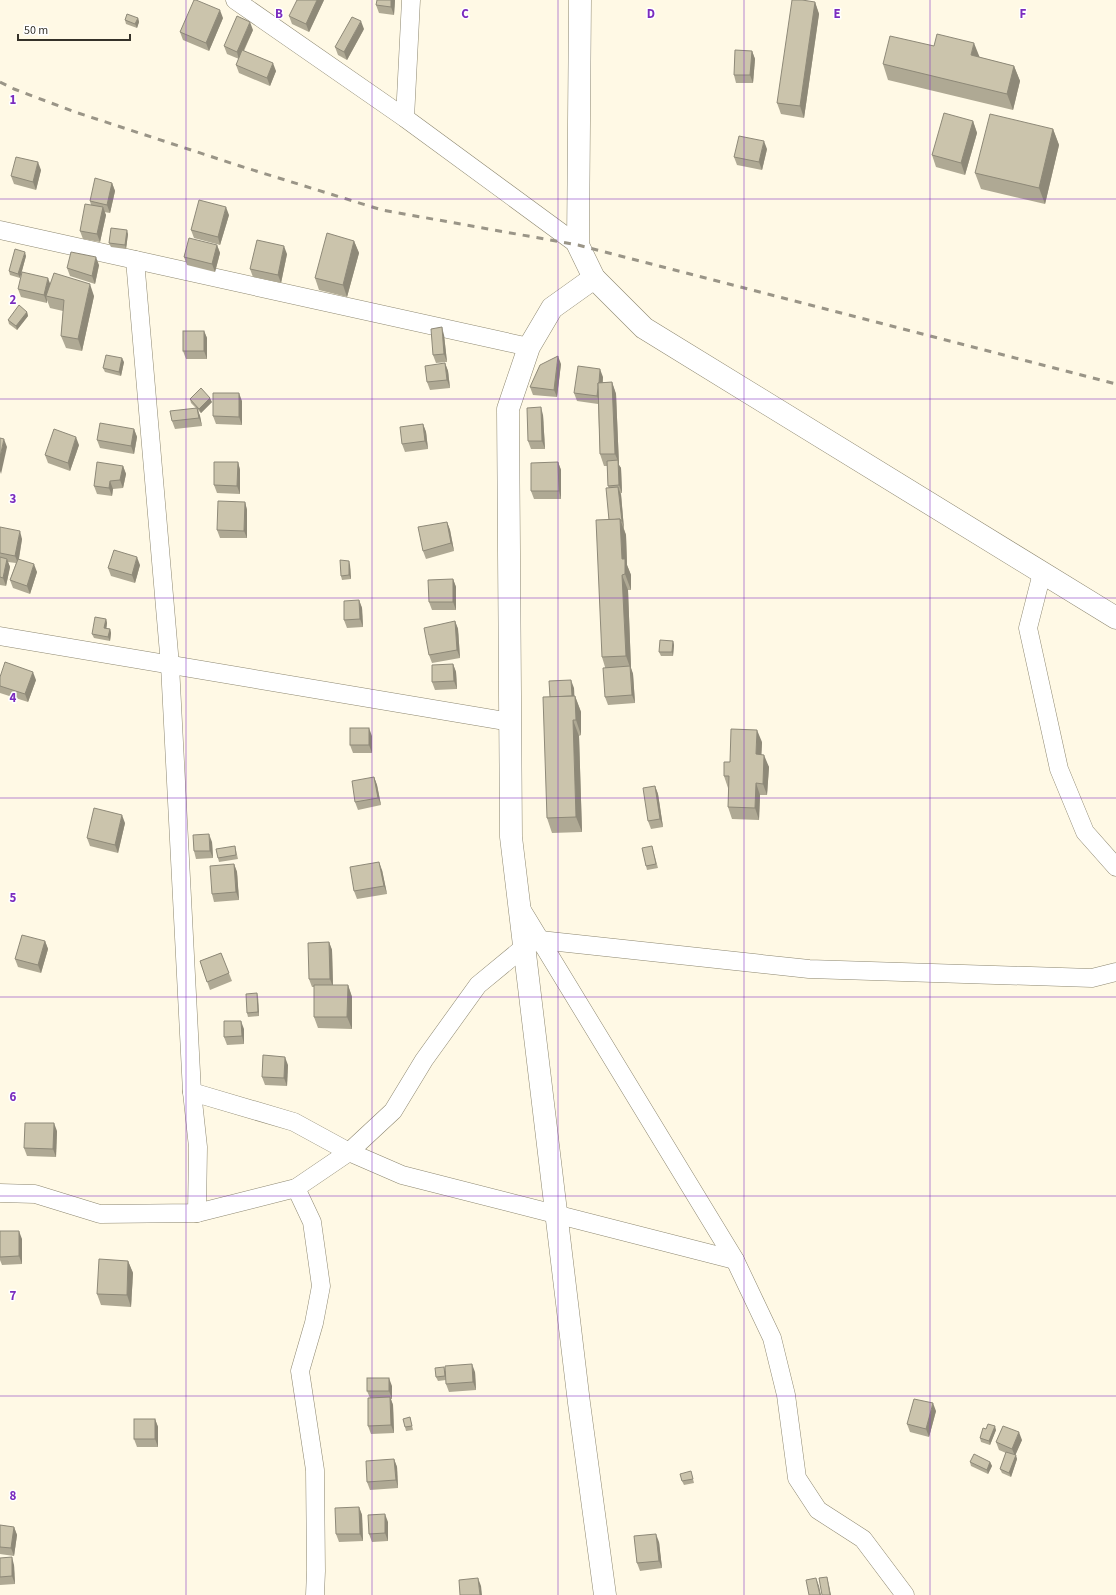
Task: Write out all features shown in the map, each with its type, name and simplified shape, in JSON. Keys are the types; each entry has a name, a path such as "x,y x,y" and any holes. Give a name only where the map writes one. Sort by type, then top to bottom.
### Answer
{"main road":[{"path":"580,0 578,245 594,278 644,328 1116,618"},
{"path":"594,278 552,308 529,347 508,409 510,837 519,905 532,944 556,1215 579,1403 605,1595"}],"street":[{"path":"236,0 404,118 578,245"},
{"path":"404,118 411,0"},
{"path":"0,230 529,347"},
{"path":"135,260 170,665 192,1092 198,1147 197,1213"},
{"path":"1042,573 1028,628 1059,769 1084,832 1116,867"},
{"path":"0,636 510,722"},
{"path":"532,944 735,1260 772,1338 786,1395 797,1478 818,1510 863,1539 906,1595"},
{"path":"0,1193 35,1194 100,1214 197,1213 296,1188 349,1152 393,1111 424,1060 478,985 532,944 809,969 1092,978 1116,972"},
{"path":"192,1092 294,1122 349,1152 402,1175 735,1260"},
{"path":"296,1188 312,1222 321,1286 314,1323 300,1371 315,1470 316,1571 314,1595"}],"building":[{"path":"194,0 220,10 206,43 180,32"},
{"path":"297,0 317,0 306,24 289,16"},
{"path":"377,0 391,0 391,7 376,5"},
{"path":"792,0 815,2 800,106 777,103"},
{"path":"127,14 138,18 135,24 125,20"},
{"path":"237,16 250,22 237,52 224,46"},
{"path":"352,17 361,21 344,52 335,47"},
{"path":"937,34 974,43 971,55 1014,66 1007,94 883,64 890,36 934,46"},
{"path":"242,50 273,63 267,78 236,65"},
{"path":"735,50 752,51 750,75 734,75"},
{"path":"944,113 973,121 961,163 932,155"},
{"path":"990,114 1053,129 1039,188 975,173"},
{"path":"739,136 764,141 759,162 734,157"},
{"path":"16,157 38,162 33,182 11,176"},
{"path":"95,178 112,183 107,205 90,201"},
{"path":"199,200 226,207 218,237 191,230"},
{"path":"85,204 103,207 97,234 80,231"},
{"path":"111,228 127,230 125,245 109,243"},
{"path":"327,233 354,241 343,285 315,278"},
{"path":"189,238 217,245 212,264 184,257"},
{"path":"257,240 284,246 278,275 250,269"},
{"path":"15,249 25,252 18,274 9,271"},
{"path":"71,252 96,257 92,276 67,268"},
{"path":"22,272 48,278 44,295 18,289"},
{"path":"54,273 90,284 78,339 61,336 64,300 46,296"},
{"path":"19,305 27,312 16,326 8,320"},
{"path":"442,327 444,354 433,355 431,329"},
{"path":"183,331 204,331 204,351 183,351"},
{"path":"106,355 122,358 119,372 103,368"},
{"path":"558,356 554,390 530,387 540,365"},
{"path":"445,363 447,380 427,382 425,366"},
{"path":"578,366 600,369 597,396 574,393"},
{"path":"612,382 615,454 600,454 598,383"},
{"path":"201,388 210,398 199,409 190,399"},
{"path":"213,393 239,393 239,417 213,416"},
{"path":"541,407 542,441 528,441 527,408"},
{"path":"197,408 199,418 172,421 170,411"},
{"path":"100,423 134,429 131,446 97,440"},
{"path":"423,424 425,441 402,444 400,427"},
{"path":"54,429 76,437 68,463 45,455"},
{"path":"0,438 4,439 0,457"},
{"path":"618,460 619,485 608,486 607,461"},
{"path":"97,462 123,466 120,480 110,481 109,488 94,486"},
{"path":"214,462 238,462 237,486 214,485"},
{"path":"558,462 559,491 531,491 531,463"},
{"path":"618,487 622,521 620,519 609,520 606,488"},
{"path":"218,501 245,502 244,531 217,530"},
{"path":"620,519 622,559 625,559 625,574 622,575 626,656 602,657 596,520"},
{"path":"447,522 451,543 423,551 418,527"},
{"path":"0,527 20,531 15,556 0,553"},
{"path":"114,550 137,557 132,575 108,568"},
{"path":"0,557 7,559 3,578 0,577"},
{"path":"18,559 34,564 27,586 10,580"},
{"path":"340,560 349,561 349,575 341,576"},
{"path":"453,579 453,602 429,602 428,580"},
{"path":"359,600 360,619 344,620 344,601"},
{"path":"95,617 106,619 104,628 110,629 108,637 92,634"},
{"path":"455,621 457,650 429,655 424,628"},
{"path":"660,640 673,641 672,652 659,652"},
{"path":"5,662 33,672 25,694 0,686 0,677"},
{"path":"453,664 454,681 432,682 432,665"},
{"path":"630,666 632,695 605,697 603,668"},
{"path":"571,680 572,696 550,697 549,681"},
{"path":"575,696 576,720 573,720 576,817 547,818 543,697"},
{"path":"350,728 369,728 369,745 350,745"},
{"path":"731,729 757,730 756,754 764,755 763,784 756,783 755,808 728,807 729,776 724,776 724,762 730,762"},
{"path":"374,777 378,798 355,802 352,781"},
{"path":"655,786 660,819 648,821 643,788"},
{"path":"94,808 122,815 115,845 87,838"},
{"path":"209,834 210,851 194,851 193,835"},
{"path":"235,846 236,855 218,858 216,849"},
{"path":"652,846 656,864 646,866 642,848"},
{"path":"379,862 384,886 354,891 350,867"},
{"path":"234,864 236,892 212,894 210,866"},
{"path":"22,935 45,941 38,965 15,959"},
{"path":"329,942 330,979 309,979 308,943"},
{"path":"221,953 229,973 207,982 200,961"},
{"path":"314,985 348,985 347,1017 314,1017"},
{"path":"257,993 258,1012 247,1013 246,994"},
{"path":"224,1021 241,1021 242,1036 224,1037"},
{"path":"263,1055 285,1057 284,1078 262,1077"},
{"path":"25,1123 54,1123 53,1149 24,1148"},
{"path":"0,1231 19,1231 19,1256 0,1257"},
{"path":"99,1259 128,1261 127,1295 97,1294"},
{"path":"472,1364 473,1382 446,1384 445,1366"},
{"path":"444,1367 445,1376 436,1377 435,1368"},
{"path":"367,1378 389,1378 389,1391 367,1391"},
{"path":"390,1397 391,1425 368,1426 368,1398"},
{"path":"914,1399 933,1403 926,1429 907,1424"},
{"path":"410,1417 412,1426 405,1427 403,1419"},
{"path":"134,1419 155,1419 155,1439 134,1439"},
{"path":"988,1424 995,1426 989,1441 980,1438 983,1428 986,1429"},
{"path":"1003,1426 1019,1432 1012,1449 996,1442"},
{"path":"1006,1452 1016,1455 1009,1473 1000,1469"},
{"path":"974,1454 990,1462 987,1470 970,1462"},
{"path":"394,1459 396,1480 367,1482 366,1461"},
{"path":"691,1471 693,1479 682,1481 680,1474"},
{"path":"359,1507 360,1534 336,1534 335,1508"},
{"path":"385,1514 385,1533 369,1534 368,1515"},
{"path":"0,1525 14,1527 11,1548 0,1547"},
{"path":"656,1534 659,1561 637,1563 634,1536"},
{"path":"12,1557 12,1576 0,1577 0,1558"},
{"path":"827,1577 830,1595 822,1595 819,1578"},
{"path":"478,1578 480,1595 460,1595 459,1580"},
{"path":"816,1578 820,1595 809,1595 806,1580"}],"railway":[{"path":"0,82 14,89 75,112 240,166 382,210 578,245 1116,384"}]}
